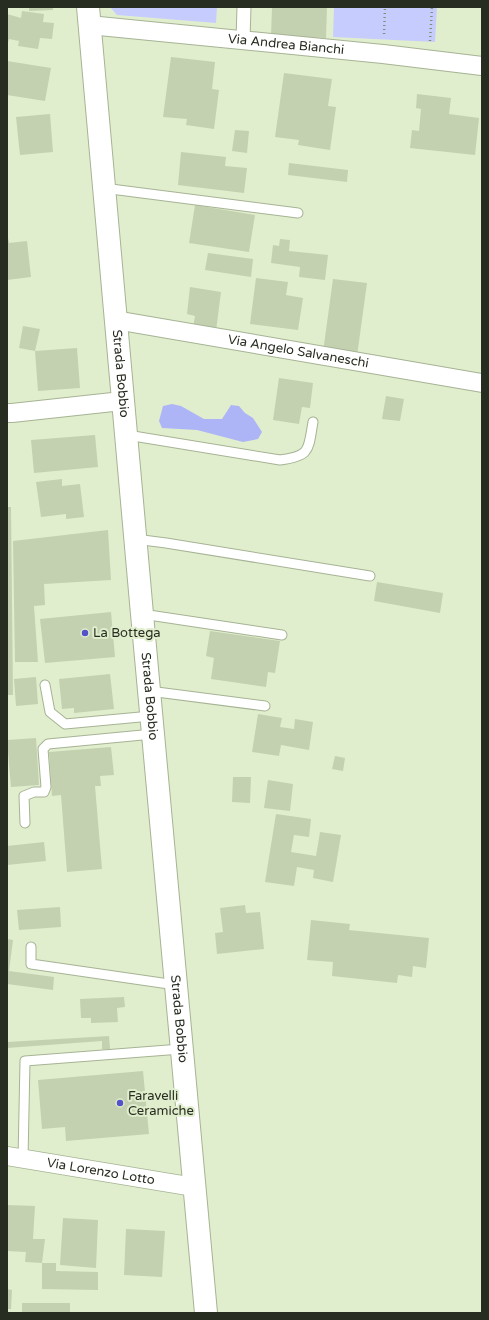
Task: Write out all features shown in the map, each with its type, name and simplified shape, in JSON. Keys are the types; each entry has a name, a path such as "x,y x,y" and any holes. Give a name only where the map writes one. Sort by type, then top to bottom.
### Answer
{"main road":[{"name":"Strada Bobbio","path":"89,16 148,691 206,1313"}],"street":[{"path":"243,40 244,7"},
{"name":"Via Andrea Bianchi","path":"89,16 243,40 383,54 482,66"},
{"name":"Via Angelo Salvaneschi","path":"115,320 482,383"},
{"path":"7,413 122,401"},
{"name":"Via Lorenzo Lotto","path":"15,1158 194,1187"}],"lane":[{"path":"103,188 298,212"},
{"path":"125,434 280,460 296,458 306,452 313,422"},
{"path":"135,539 370,576"},
{"path":"142,614 282,634"},
{"path":"45,685 50,712 65,724 152,725"},
{"path":"148,691 265,706"},
{"path":"25,823 24,796 34,792 44,792 46,787 43,749 48,744 152,725"},
{"path":"31,947 31,964 176,985"},
{"path":"15,1158 24,1061 181,1049"}],"path":[{"path":"383,54 385,7"},
{"path":"429,60 432,7"}],"shaded area":[{"path":"110,7 217,7 216,23 117,15"},
{"path":"334,7 437,7 435,42 333,37"},
{"path":"172,404 181,406 204,419 222,419 231,405 239,406 245,413 253,418 262,432 258,439 243,442 197,430 162,428 159,421 163,406"}],"building":[{"path":"29,7 53,7 53,10 29,11"},
{"path":"272,7 327,7 326,38 271,36"},
{"path":"22,11 44,14 43,22 54,23 52,39 40,38 38,49 18,46 19,41 9,39 7,46 7,14 21,18"},
{"path":"171,57 215,62 212,89 219,90 214,129 186,125 187,119 163,117"},
{"path":"7,61 51,68 45,101 7,95"},
{"path":"284,73 332,79 328,106 336,107 330,150 298,145 299,140 275,137"},
{"path":"417,94 451,98 449,114 479,118 475,155 410,148 412,130 419,131 421,109 416,108"},
{"path":"50,114 53,152 20,155 16,117"},
{"path":"235,130 249,131 247,153 232,151"},
{"path":"181,152 226,157 225,166 247,168 244,193 178,185"},
{"path":"289,163 348,170 347,182 288,175"},
{"path":"195,205 255,215 249,252 189,243"},
{"path":"7,238 9,243 27,241 31,277 7,280"},
{"path":"280,239 290,240 289,251 328,255 325,280 299,277 300,267 271,263 273,245 279,246"},
{"path":"208,253 253,259 251,277 205,270"},
{"path":"256,278 288,282 286,295 303,298 298,330 250,324"},
{"path":"333,279 367,283 357,356 323,352"},
{"path":"190,287 221,292 216,331 193,328 195,316 187,314"},
{"path":"23,326 40,329 35,351 19,348"},
{"path":"77,348 80,388 38,391 35,351"},
{"path":"279,378 313,383 310,408 302,407 299,424 273,420"},
{"path":"386,396 404,399 400,421 382,419"},
{"path":"95,435 98,467 34,473 31,440"},
{"path":"62,479 62,486 80,484 84,517 66,519 66,514 41,517 36,482"},
{"path":"7,507 11,507 13,695 7,695"},
{"path":"108,530 111,580 44,584 45,605 34,606 38,662 15,662 13,541"},
{"path":"377,582 443,593 440,613 374,601"},
{"path":"111,612 115,657 45,663 40,619"},
{"path":"210,631 280,641 275,673 268,672 266,687 211,679 214,658 206,656"},
{"path":"110,674 114,709 74,713 74,708 62,709 59,679"},
{"path":"36,677 38,704 16,706 14,679"},
{"path":"258,714 282,718 280,727 294,729 295,719 313,722 309,750 281,745 279,756 252,752"},
{"path":"36,738 39,785 11,787 7,740"},
{"path":"111,747 114,775 100,776 101,786 95,786 102,869 67,872 61,795 52,796 49,752"},
{"path":"335,756 345,758 343,771 332,769"},
{"path":"233,777 251,777 250,803 232,802"},
{"path":"268,780 293,784 290,811 264,808"},
{"path":"276,814 311,819 309,837 294,835 291,852 316,856 320,832 341,835 333,882 313,878 314,870 297,867 294,886 265,882"},
{"path":"44,842 46,861 7,865 7,846"},
{"path":"245,905 246,913 260,912 264,949 217,954 215,933 223,932 220,908"},
{"path":"60,907 61,927 19,930 17,910"},
{"path":"311,920 350,924 349,930 429,938 426,968 413,966 412,977 398,975 397,983 332,976 333,962 307,960"},
{"path":"7,939 13,940 9,971 54,977 53,990 7,984"},
{"path":"124,997 125,1007 117,1008 118,1022 91,1023 91,1018 81,1018 80,999"},
{"path":"109,1036 110,1049 102,1049 102,1041 7,1048 7,1042"},
{"path":"143,1071 149,1134 66,1141 65,1127 42,1129 38,1080"},
{"path":"7,1205 35,1206 33,1239 45,1239 42,1263 25,1262 26,1252 7,1251"},
{"path":"63,1218 98,1220 96,1268 60,1265"},
{"path":"126,1229 165,1231 162,1277 124,1275"},
{"path":"42,1263 56,1263 56,1271 98,1272 98,1290 42,1289"},
{"path":"7,1289 12,1290 11,1309 7,1309"},
{"path":"22,1303 70,1303 70,1313 22,1313"}],"place":[{"name":"La Bottega","path":"85,633"},
{"name":"Faravelli Ceramiche","path":"120,1103"}]}
